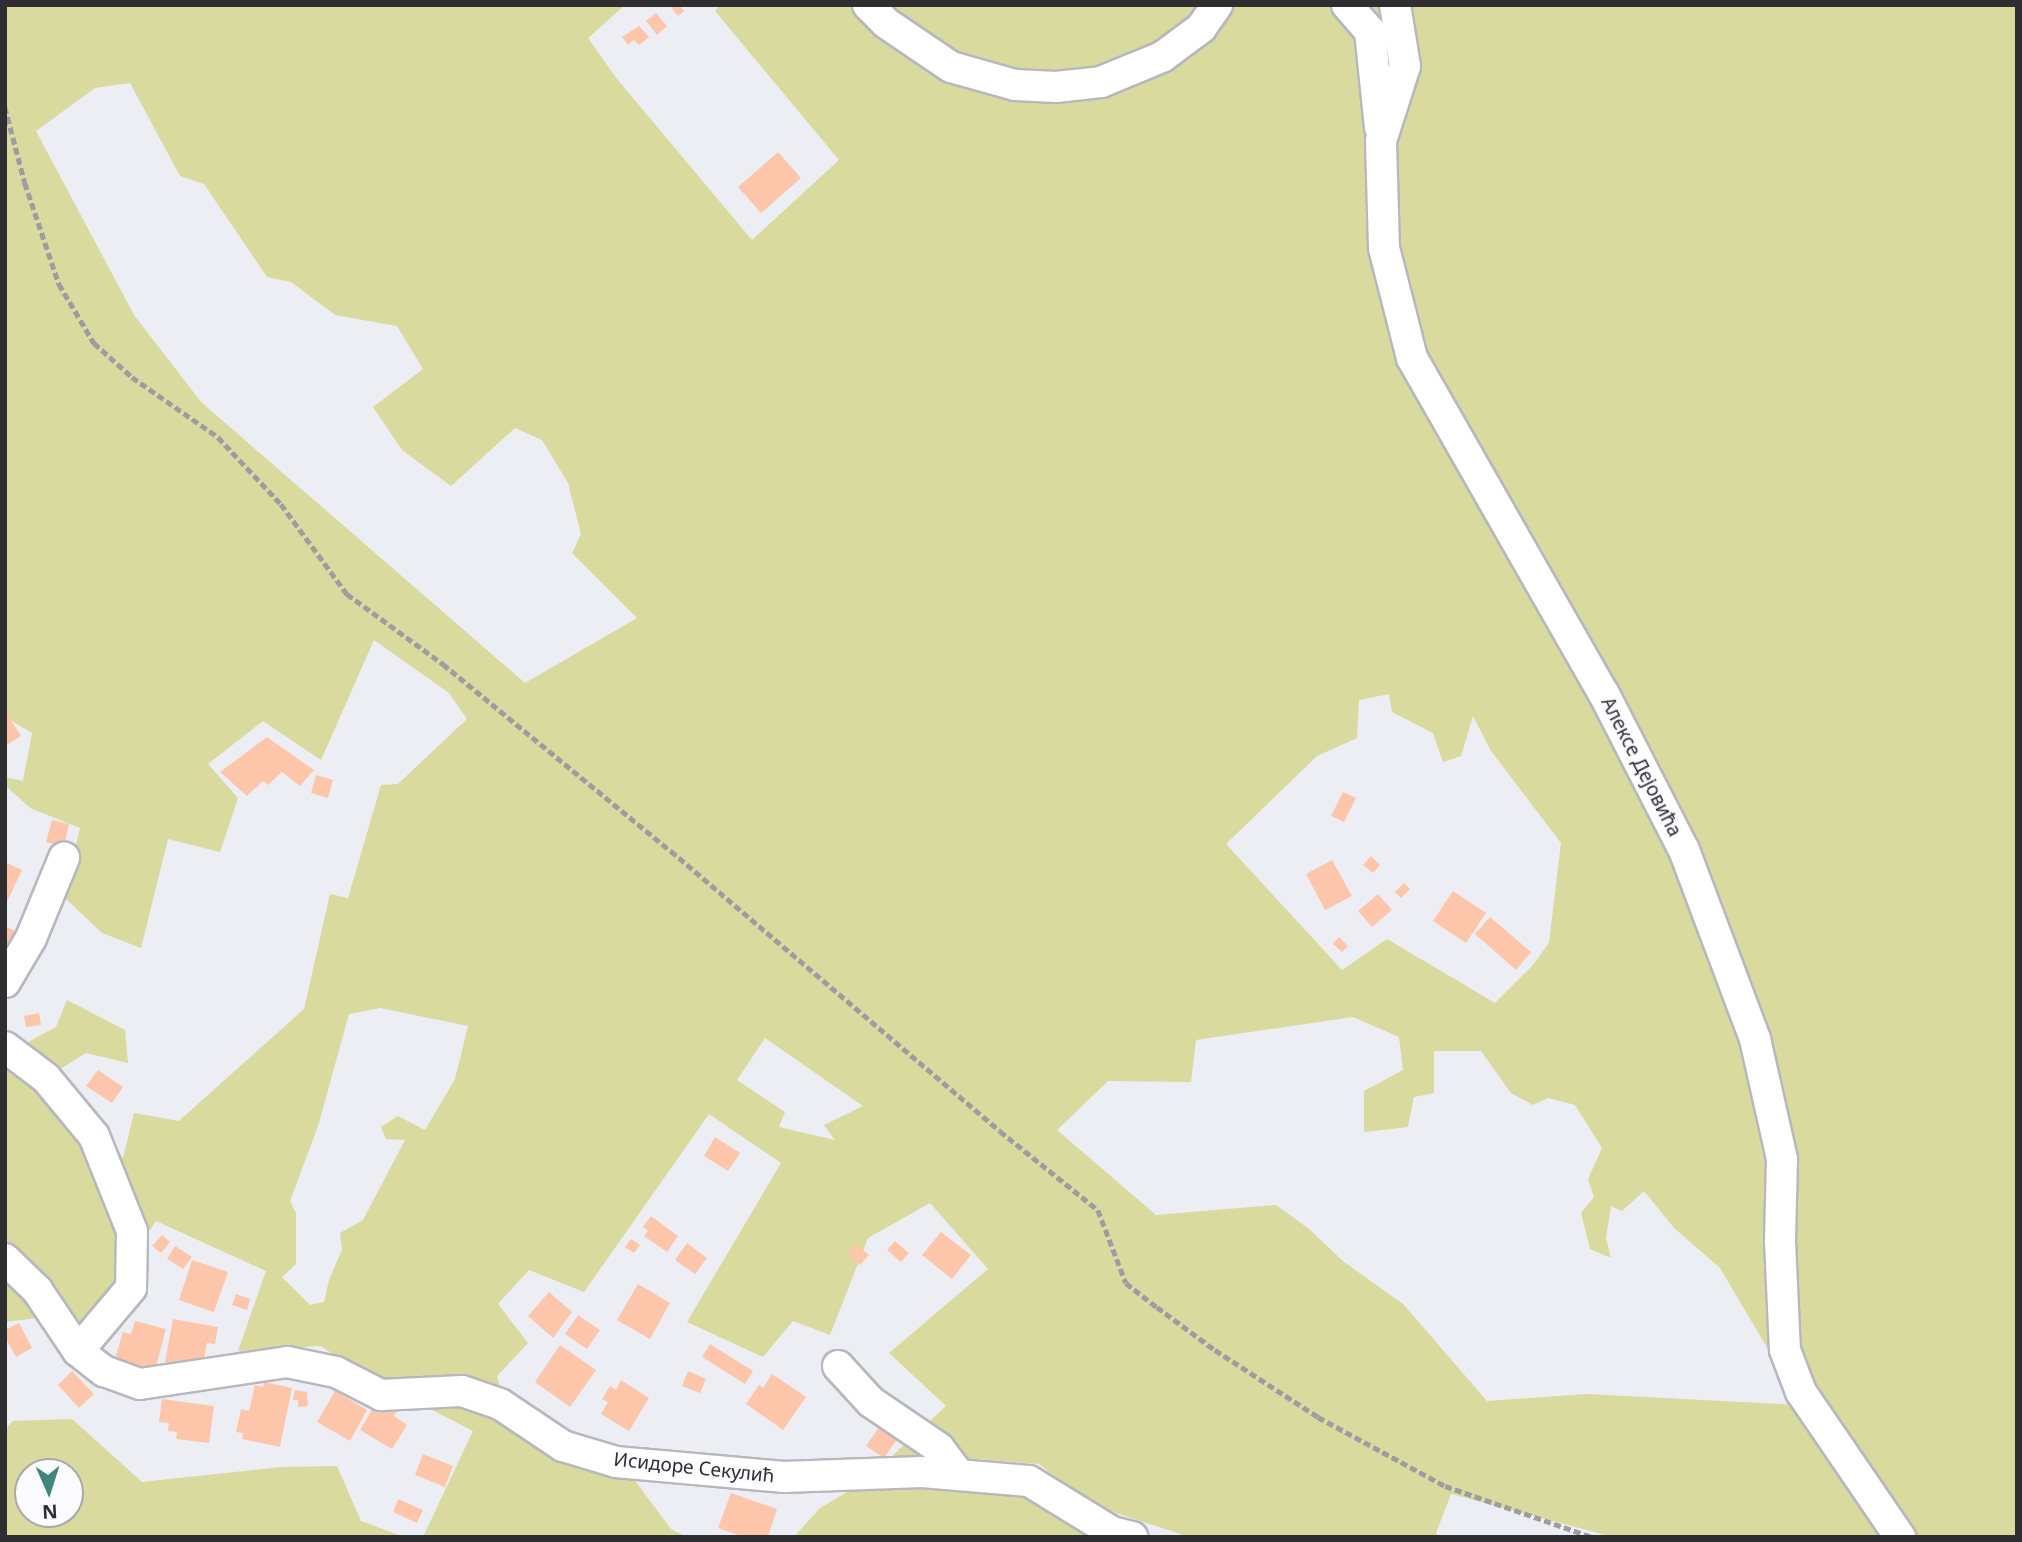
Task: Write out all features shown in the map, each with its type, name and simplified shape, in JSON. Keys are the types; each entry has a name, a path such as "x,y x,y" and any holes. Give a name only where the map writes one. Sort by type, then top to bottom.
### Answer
{"street":[{"path":"868,5 886,23 951,67 1014,85 1056,87 1101,82 1162,57 1201,28 1217,5"},
{"path":"1348,5 1370,31 1381,141"},
{"name":"Алексе Дејовића","path":"1395,5 1405,66 1381,141 1384,248 1412,358 1604,694 1684,850 1755,1040 1782,1159 1780,1241 1785,1350 1801,1392 1900,1537"},
{"path":"5,982 31,938 64,858"},
{"path":"5,1047 46,1078 94,1136 132,1231 131,1288 78,1351"},
{"name":"Исидоре Секулић","path":"5,1259 37,1290 78,1351 104,1371 140,1384 287,1362 336,1373 381,1395 462,1391 500,1404 563,1446 616,1462 784,1477 922,1472 1029,1480 1121,1535"},
{"path":"838,1366 871,1402 939,1448 959,1475"}],"path":[{"path":"5,107 24,184 59,284 94,343 132,377 218,437 281,504 347,594 464,681 1000,1131 1098,1209 1126,1283 1176,1321 1215,1350 1318,1417 1445,1486 1592,1537"}],"green space":[{"path":"5,5 625,5 588,38 617,79 752,240 839,160 715,11 720,5 2017,5 2017,1537 1613,1537 1451,1494 1436,1533 1440,1537 1189,1537 1092,1505 1039,1464 976,1459 867,1481 1036,1498 1097,1537 794,1537 820,1508 864,1482 946,1406 889,1353 988,1269 930,1203 868,1238 830,1335 793,1321 763,1357 687,1322 781,1163 709,1114 584,1292 529,1270 498,1304 528,1343 497,1376 510,1421 633,1478 671,1529 687,1537 423,1537 473,1431 362,1374 321,1346 238,1351 266,1271 156,1221 81,1332 60,1296 37,1318 5,1322 5,1042 17,1048 56,1027 67,1000 125,1030 128,1063 86,1053 57,1071 123,1158 134,1113 179,1121 304,1009 330,894 348,898 381,785 398,784 467,719 449,693 374,640 321,760 263,721 208,764 238,798 220,852 168,839 141,948 102,933 64,897 80,828 30,808 5,785 5,777 23,781 32,733 5,717","holes":["130,83 180,176 204,184 267,277 291,282 335,315 397,326 423,369 373,407 402,450 451,486 515,428 542,440 568,483 581,534 572,553 637,618 525,683 201,402 134,315 36,131 95,88","1389,694 1392,712 1433,733 1443,762 1461,756 1473,716 1491,751 1561,843 1549,943 1533,965 1495,1003 1387,939 1342,970 1226,844 1317,756 1357,738 1359,700","380,1008 468,1026 455,1079 425,1130 398,1116 381,1127 386,1139 405,1140 363,1220 340,1233 342,1250 329,1280 324,1302 310,1305 282,1277 296,1264 296,1213 290,1201 318,1126 349,1014","1353,1017 1399,1037 1403,1070 1364,1091 1364,1132 1408,1127 1414,1097 1434,1093 1434,1051 1481,1051 1511,1093 1533,1105 1548,1098 1575,1105 1602,1148 1588,1179 1594,1197 1581,1213 1590,1249 1611,1258 1606,1238 1611,1206 1622,1211 1644,1191 1674,1228 1720,1268 1801,1405 1587,1394 1487,1401 1403,1304 1344,1262 1309,1229 1276,1205 1156,1215 1057,1130 1108,1081 1191,1082 1196,1040","765,1038 863,1106 824,1125 835,1140 779,1127 785,1112 737,1080"]},
{"path":"72,1419 142,1482 281,1467 337,1466 361,1521 404,1537 5,1537 5,1430 13,1421"}],"building":[{"path":"679,5 684,11 678,16 670,6"},
{"path":"656,13 667,26 657,35 646,21"},
{"path":"639,26 649,37 639,45 634,40 628,45 622,37"},
{"path":"778,152 801,178 761,213 738,187"},
{"path":"5,711 21,736 7,745 5,743"},
{"path":"267,737 314,770 300,786 282,772 268,785 263,781 247,796 220,772"},
{"path":"316,775 333,780 328,798 311,793"},
{"path":"1343,792 1356,798 1344,822 1331,816"},
{"path":"52,820 69,824 64,847 46,842"},
{"path":"1371,856 1380,865 1373,873 1363,865"},
{"path":"1332,860 1352,896 1325,910 1306,874"},
{"path":"5,862 22,870 5,906"},
{"path":"1404,883 1410,889 1401,898 1395,892"},
{"path":"1453,891 1486,913 1466,943 1433,921"},
{"path":"1378,894 1392,910 1372,927 1358,911"},
{"path":"1490,917 1531,952 1516,970 1475,934"},
{"path":"7,927 23,935 13,955 5,951"},
{"path":"1339,937 1348,946 1342,952 1333,944"},
{"path":"39,1013 41,1025 26,1027 24,1016"},
{"path":"98,1070 123,1087 112,1103 86,1086"},
{"path":"715,1137 740,1153 728,1171 704,1156"},
{"path":"651,1216 678,1236 667,1252 644,1236 648,1231 643,1227"},
{"path":"941,1232 971,1255 952,1279 922,1255"},
{"path":"162,1235 170,1242 161,1253 152,1246"},
{"path":"631,1239 640,1245 634,1253 625,1247"},
{"path":"895,1241 909,1253 901,1262 887,1250"},
{"path":"687,1243 707,1258 695,1274 675,1260"},
{"path":"855,1244 869,1255 860,1265 847,1253"},
{"path":"175,1246 192,1257 183,1269 167,1259"},
{"path":"192,1260 228,1272 214,1312 179,1300"},
{"path":"638,1284 670,1303 650,1339 617,1320"},
{"path":"549,1292 572,1312 553,1338 528,1316"},
{"path":"236,1294 250,1299 247,1310 232,1305"},
{"path":"578,1315 600,1330 587,1349 565,1334"},
{"path":"173,1319 218,1327 215,1344 207,1343 202,1369 165,1362"},
{"path":"135,1321 166,1329 155,1370 115,1359 123,1332 131,1334"},
{"path":"19,1323 32,1348 16,1357 5,1337 5,1330"},
{"path":"710,1344 753,1371 745,1384 702,1357"},
{"path":"560,1345 596,1370 570,1407 535,1382"},
{"path":"72,1371 94,1394 79,1408 58,1385"},
{"path":"688,1371 706,1379 700,1393 682,1386"},
{"path":"772,1374 806,1397 783,1430 746,1404 759,1385 763,1388"},
{"path":"621,1380 649,1398 629,1431 601,1414 608,1402 602,1399 610,1386 616,1390"},
{"path":"264,1382 292,1388 280,1447 242,1439 243,1433 236,1432 241,1409 249,1411 255,1385 263,1387"},
{"path":"295,1390 307,1392 308,1406 298,1407 298,1400 293,1400"},
{"path":"335,1391 367,1410 350,1441 317,1422"},
{"path":"162,1399 214,1406 209,1443 176,1439 177,1432 168,1431 169,1423 159,1422"},
{"path":"377,1401 396,1412 394,1416 407,1425 392,1449 360,1430"},
{"path":"882,1423 900,1435 884,1458 866,1446"},
{"path":"423,1454 453,1466 445,1487 415,1475"},
{"path":"731,1493 777,1509 768,1537 743,1537 718,1528"},
{"path":"398,1499 423,1510 417,1523 393,1512"}]}
